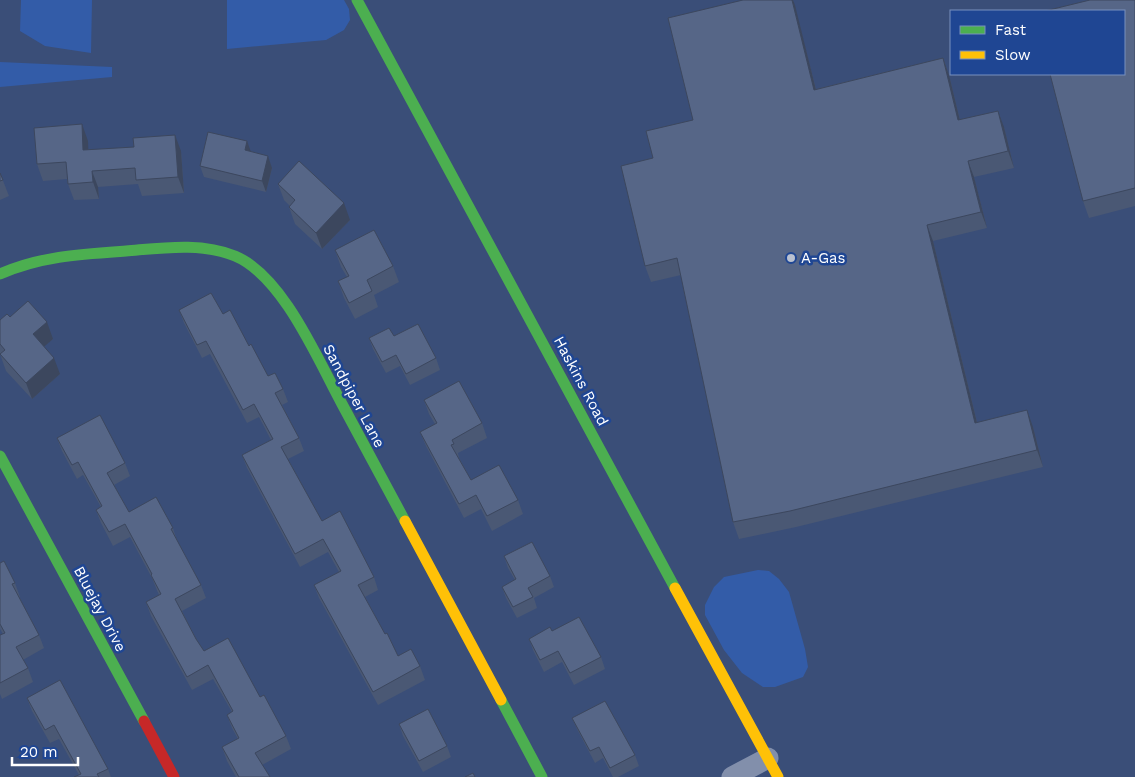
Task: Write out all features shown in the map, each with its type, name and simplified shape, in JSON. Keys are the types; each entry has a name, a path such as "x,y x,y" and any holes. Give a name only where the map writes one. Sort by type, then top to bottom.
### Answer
{"street":[{"name":"Haskins Road","path":"357,0 778,777"},
{"name":"Sandpiper Lane","path":"0,274 13,267 58,256 165,248 201,248 219,251 236,256 259,271 281,296 299,324 542,777"},
{"name":"Bluejay Drive","path":"0,456 174,777"},
{"path":"732,777 768,758"}],"shaded area":[{"path":"21,0 92,0 91,53 45,46 20,31"},
{"path":"227,0 344,0 349,9 350,20 344,30 326,40 227,49"},
{"path":"0,62 112,67 112,77 0,87"},
{"path":"758,570 769,571 779,579 789,592 805,649 808,667 803,677 775,687 763,687 742,673 724,650 705,615 705,605 714,587 724,577"}],"building":[{"name":"A-Gas","path":"743,0 792,0 814,90 943,58 958,120 998,111 1008,151 968,161 981,212 927,225 975,423 1027,410 1037,450 790,511 733,522 677,258 645,266 621,166 653,158 646,131 693,120 668,18"},
{"path":"1090,0 1135,0 1135,188 1083,201 1050,75 1125,75 1125,10 1049,10"},
{"path":"82,124 83,150 134,147 133,138 175,135 178,177 136,180 135,168 92,171 93,182 68,184 66,162 37,164 34,128"},
{"path":"208,132 247,141 245,150 268,156 262,181 200,166"},
{"path":"299,161 344,203 316,233 289,207 295,200 278,184"},
{"path":"374,230 393,266 367,280 372,291 349,303 338,281 349,276 335,250"},
{"path":"211,293 223,314 230,310 268,376 275,373 283,389 275,393 299,438 281,447 322,521 340,511 374,577 358,585 385,634 387,633 398,656 411,649 420,666 373,692 314,585 341,571 323,539 295,554 242,455 273,439 254,404 243,410 206,341 197,345 179,310"},
{"path":"28,301 47,322 33,334 54,358 26,383 0,354 5,350 0,344 0,320 7,314 10,317"},
{"path":"418,324 436,358 406,374 396,355 382,362 369,338 389,328 394,336"},
{"path":"459,381 482,423 452,440 454,444 451,445 471,480 499,465 518,500 487,516 476,495 459,504 420,432 437,423 424,400"},
{"path":"100,415 125,463 107,473 129,512 156,497 201,585 175,599 196,639 204,651 228,638 260,697 264,695 286,736 255,753 270,777 239,777 222,747 239,738 227,715 233,711 208,665 187,677 146,602 161,594 125,524 109,532 96,510 102,506 78,462 72,465 57,438"},
{"path":"532,542 550,576 528,588 533,597 513,607 502,587 516,579 504,556"},
{"path":"4,561 15,583 12,584 39,635 16,647 28,668 0,683 0,635 5,633 0,624 0,563"},
{"path":"579,617 601,657 570,673 558,651 540,660 529,639 550,627 552,631"},
{"path":"60,680 108,769 97,774 99,777 74,777 81,774 54,725 45,730 27,698"},
{"path":"605,701 635,755 610,768 599,747 590,751 572,718"},
{"path":"428,709 447,746 419,761 399,724"},
{"path":"473,773 475,777 465,777"}],"traffic: fast":[{"path":"357,0 675,588"},
{"path":"0,274 31,263 62,257 181,247 195,247 222,252 235,256 252,266 269,281 298,321 405,521"},
{"path":"0,456 144,721"},
{"path":"501,700 542,777"}],"traffic: slow":[{"path":"405,521 501,700"},
{"path":"675,588 778,777"}],"traffic: jam":[{"path":"144,721 174,777"}],"place":[{"name":"A-Gas","path":"791,258"}]}
